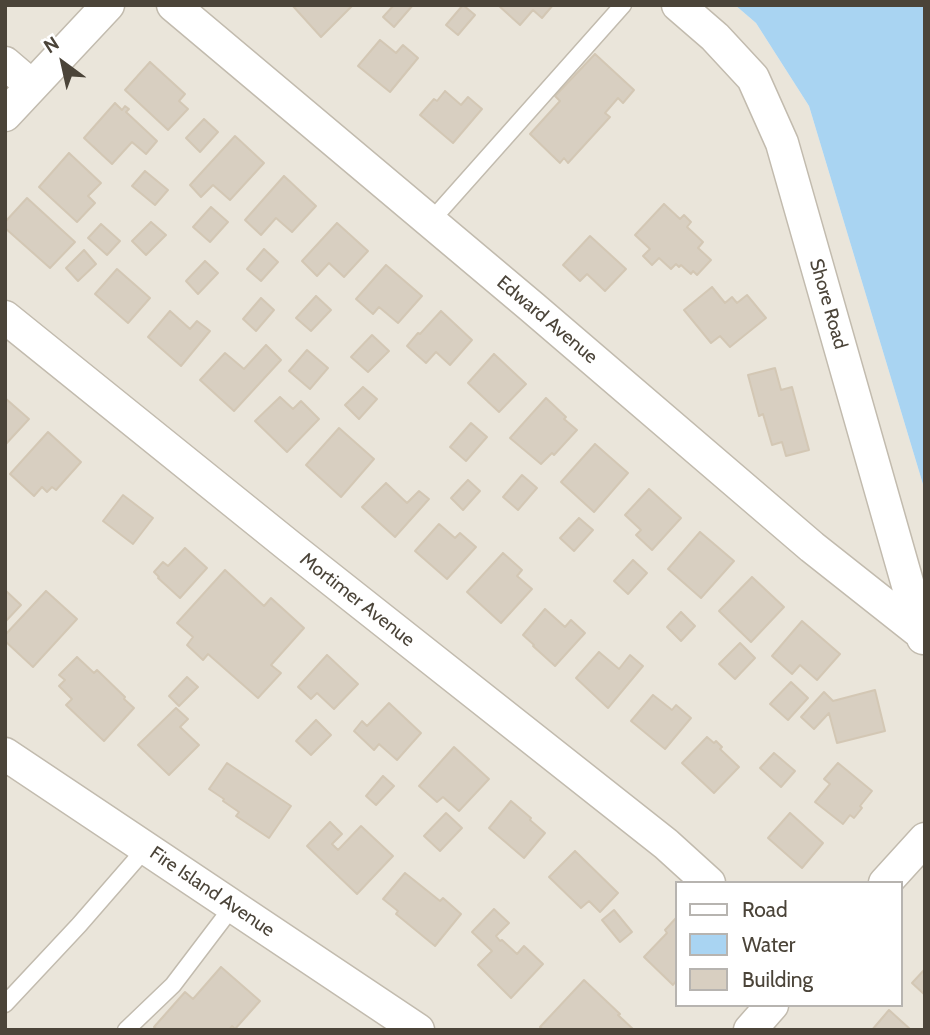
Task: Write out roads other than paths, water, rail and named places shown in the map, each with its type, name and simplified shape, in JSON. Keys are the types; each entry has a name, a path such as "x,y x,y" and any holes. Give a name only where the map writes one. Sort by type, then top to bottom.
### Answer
{"street":[{"path":"5,115 108,5"},
{"name":"Edward Avenue","path":"173,5 812,547 924,638"},
{"name":"Shore Road","path":"678,5 715,37 753,78 782,144 924,638"},
{"path":"5,63 32,86"},
{"name":"Mortimer Avenue","path":"5,317 300,555 666,844 707,881"},
{"name":"Fire Island Avenue","path":"5,754 418,1030"},
{"path":"886,881 925,839"},
{"path":"750,1030 770,1007"}],"lane":[{"path":"430,222 623,5"},
{"path":"5,1004 146,848"},
{"path":"126,1030 173,985 233,906"}],"water":[{"path":"735,5 925,5 925,491 809,106 756,23"}]}
